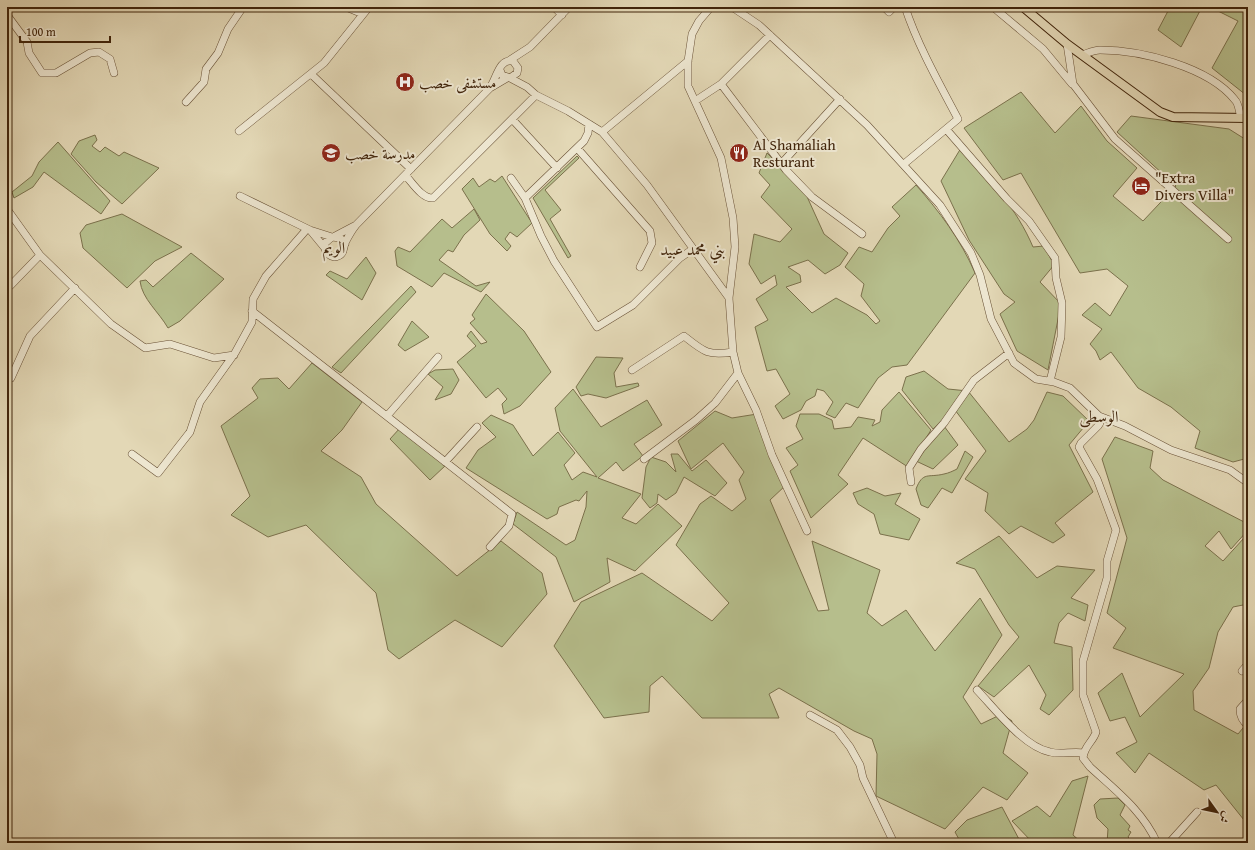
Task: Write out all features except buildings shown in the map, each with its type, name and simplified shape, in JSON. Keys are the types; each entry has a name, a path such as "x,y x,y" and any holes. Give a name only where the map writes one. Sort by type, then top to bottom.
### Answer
{"main road":[{"path":"1028,9 1067,44 1160,112 1173,117 1244,118"}],"street":[{"path":"186,102 204,82 206,69 218,53 228,29 243,7"},
{"path":"346,7 363,14"},
{"path":"239,131 324,63 369,7"},
{"path":"554,7 562,15"},
{"path":"308,230 324,247 327,254 334,257 344,252 344,244 356,225 490,88 503,62 510,60 530,47 569,7"},
{"path":"711,7 699,21 692,34 688,61 688,86 708,134 721,158 733,218 735,247 729,298 734,352 738,373 756,410 772,455 807,531"},
{"path":"732,7 759,25 840,100 904,164 940,205 970,253 980,275 991,319 1014,363 1036,379 1050,381 1070,388 1099,416 1125,426 1172,450 1230,470 1248,482"},
{"path":"884,7 889,12 894,7"},
{"path":"904,164 958,119 909,20 905,7"},
{"path":"993,7 1043,49 1115,139 1228,239"},
{"path":"7,15 27,42 29,53 42,72 56,73 90,53 99,52 110,59 114,73"},
{"path":"695,100 722,84 770,35"},
{"path":"1067,44 1072,84"},
{"path":"490,88 508,78 515,76 530,47"},
{"path":"1082,55 1098,50 1148,56 1191,68 1215,81 1236,101 1244,118"},
{"path":"510,60 515,63 527,87"},
{"path":"602,132 688,61"},
{"path":"500,70 502,75 527,87 536,95 602,132 647,185 729,298"},
{"path":"311,74 408,172 423,194 430,198 433,198 536,95"},
{"path":"722,84 781,164 812,197 862,234"},
{"path":"781,164 840,100"},
{"path":"512,119 557,168"},
{"path":"525,198 584,141 589,124"},
{"path":"946,128 1029,221 1055,258 1056,278 1062,303 1061,337 1050,381"},
{"path":"577,148 650,232 652,243 640,266"},
{"path":"511,178 525,198 541,236 554,261 597,327 633,304 680,258 693,249"},
{"path":"240,196 308,230 340,238 344,244"},
{"path":"7,209 40,255 111,324 145,348 170,344 214,358 234,354"},
{"path":"324,247 327,240 356,225"},
{"path":"132,454 158,472 190,432 200,402 234,354 252,322 253,299 266,276 308,230"},
{"path":"10,286 40,255"},
{"path":"11,378 30,336 75,288"},
{"path":"252,311 512,514 509,526 490,547"},
{"path":"632,370 684,336 698,347 715,355 734,352"},
{"path":"911,482 910,468 921,449 944,423 974,380 1009,353"},
{"path":"387,416 438,357"},
{"path":"644,459 696,420 715,403 738,373"},
{"path":"1099,416 1100,423 1081,443 1080,448 1097,479 1116,530 1107,561 1107,578 1083,661 1083,695 1096,732 1084,753 1084,758 1090,767 1137,810 1152,830 1157,843"},
{"path":"446,462 477,427"},
{"path":"1242,671 1248,664"},
{"path":"978,690 1017,732 1030,743 1048,752 1074,751 1084,753"},
{"path":"1248,700 1240,709 1240,715 1244,722 1248,725"},
{"path":"810,715 837,730 850,747 860,765 863,778 894,843"},
{"path":"1169,843 1197,812"}],"green space":[{"path":"1162,7 1202,7 1181,47 1158,30 1168,11"},
{"path":"1210,7 1248,7 1248,94 1246,95 1212,68 1238,21"},
{"path":"1021,92 1055,133 1081,106 1107,141 1137,168 1113,196 1143,221 1176,186 1117,132 1131,116 1229,129 1248,141 1248,458 1233,462 1195,448 1200,431 1171,407 1138,388 1111,352 1100,360 1096,351 1090,344 1102,329 1082,315 1095,303 1110,316 1128,286 1107,269 1080,273 1021,173 1003,180 964,128"},
{"path":"95,135 97,140 92,146 100,152 105,147 119,156 124,152 159,168 122,204 96,182 71,154 79,141"},
{"path":"58,142 110,201 101,214 44,172 33,187 14,198 12,192 32,176 39,162"},
{"path":"961,148 1002,194 1019,220 1033,247 1044,246 1054,265 1040,282 1061,304 1048,370 1017,351 1000,314 1015,302 1004,294 969,240 941,181"},
{"path":"767,153 804,190 824,234 848,253 840,265 825,274 808,260 788,267 800,275 801,282 786,287 812,313 836,298 867,315 876,324 880,321 861,296 864,284 845,267 859,247 872,252 888,228 900,216 892,207 916,185 949,226 975,273 907,365 892,367 878,378 858,408 846,403 835,418 826,414 833,402 824,391 817,389 815,396 806,401 801,410 783,419 775,406 790,394 776,369 767,371 755,327 768,320 756,299 777,285 775,275 761,284 749,264 754,234 780,242 792,229 761,197 770,185 759,173"},
{"path":"577,156 579,158 545,190 561,210 550,219 571,256 568,258 533,198"},
{"path":"502,176 532,223 517,237 510,232 505,239 511,246 507,251 490,234 462,189 473,178 479,187 490,179 495,182"},
{"path":"474,209 480,220 464,235 453,252 448,250 439,260 476,286 490,282 481,292 444,273 432,287 397,266 395,251 398,247 410,252 442,219 452,228"},
{"path":"122,214 182,247 155,261 127,288 83,248 80,233 86,225"},
{"path":"191,253 224,279 180,321 168,328 147,300 141,288 140,281 146,280 153,287"},
{"path":"366,257 376,273 362,300 326,275 330,271 347,279"},
{"path":"411,286 416,292 341,373 332,367"},
{"path":"486,294 524,331 551,372 520,406 504,414 502,404 507,399 498,388 486,398 457,362 476,346 467,336 471,331 481,344 487,342 470,323 475,319 472,315"},
{"path":"412,321 429,337 405,351 398,345"},
{"path":"596,357 623,358 614,373 616,387 638,383 639,386 606,398 588,394 581,396 576,387"},
{"path":"312,363 362,402 342,430 321,451 361,477 376,504 457,576 501,541 542,573 547,594 502,647 455,620 399,659 388,650 376,593 306,525 268,537 231,515 250,496 221,426 258,398 252,388 260,379 278,378 289,389"},
{"path":"453,369 459,380 451,394 435,400 443,387 428,374 435,370"},
{"path":"924,371 948,389 968,391 1009,442 1027,429 1034,420 1047,392 1063,396 1089,421 1069,445 1093,492 1055,523 1065,535 1053,543 1021,526 1009,534 985,511 988,493 965,479 986,451 955,410 933,429 902,390 906,377"},
{"path":"573,389 601,427 647,400 662,425 634,444 643,456 623,471 616,462 598,478 641,494 622,518 636,524 658,504 682,526 635,571 607,558 610,582 574,602 556,557 513,524 517,512 566,545 575,540 586,507 587,491 579,501 576,500 559,507 557,514 547,519 466,468 478,450 496,437 482,423 491,415 513,425 533,456 558,432 575,453 564,465 572,480 583,472 597,477 560,431 555,408"},
{"path":"899,392 931,430 908,467 863,438 838,475 848,484 811,518 790,471 798,465 786,448 803,439 796,426 800,414 819,414 832,420 834,429 851,427 858,417 875,420 872,426 880,422 882,410"},
{"path":"715,411 732,418 757,414 786,485 770,500 818,611 829,610 812,541 880,570 867,613 882,626 906,610 935,651 980,598 1002,635 963,697 981,724 1002,714 1012,721 1003,753 1028,773 1007,800 983,787 945,829 876,796 877,754 872,739 854,731 779,688 769,694 779,718 702,718 662,676 650,686 649,712 604,718 554,646 581,602 642,573 712,621 729,603 676,545 700,504 711,496 732,511 746,499 739,480 744,472 723,443 691,469 678,441"},
{"path":"944,426 958,445 933,469 916,461"},
{"path":"400,428 446,465 430,480 390,439"},
{"path":"1115,437 1153,451 1150,468 1163,480 1248,524 1248,530 1231,549 1219,531 1205,546 1223,561 1244,538 1248,544 1248,604 1233,607 1218,632 1209,668 1193,691 1194,710 1238,734 1248,722 1248,825 1216,785 1204,790 1149,753 1135,773 1116,753 1137,742 1125,717 1110,721 1098,693 1122,673 1140,717 1184,674 1113,648 1126,628 1107,613 1127,538 1102,459"},
{"path":"965,451 973,457 952,493 942,488 928,508 921,505 916,489 921,480 927,476 946,474 957,469"},
{"path":"671,454 678,454 692,471 706,460 727,483 715,496 684,477 676,493 666,500 658,494 657,503 650,508 642,498 646,467 651,457 666,462 676,472"},
{"path":"867,488 885,496 901,493 895,504 920,519 909,540 880,534 874,514 858,504 853,493"},
{"path":"999,536 1037,578 1057,566 1095,570 1071,598 1088,605 1085,621 1068,613 1059,623 1054,643 1072,647 1073,690 1049,715 1040,709 1046,695 1029,665 994,697 978,686 1019,637 1009,625 975,569 956,563"},
{"path":"1088,776 1073,835 1082,843 1033,843 1012,821 1037,806 1050,817 1072,781"},
{"path":"1118,798 1125,805 1120,815 1130,826 1128,830 1131,832 1128,837 1130,839 1127,843 1107,843 1108,829 1097,818 1094,805 1100,799"},
{"path":"1002,807 1021,843 961,843 955,832 967,820"}],"place":[{"name":"مستشفى خصب","path":"405,82"},
{"name":"مدرسة خصب","path":"331,153"},
{"name":"Al Shamaliah Resturant","path":"739,153"},
{"name":"\"Extra Divers Villa\"","path":"1141,186"}],"district":[{"name":"الويم","path":"334,247"},
{"name":"بني محمد عبيد","path":"693,249"},
{"name":"الوسطى","path":"1099,416"}]}
